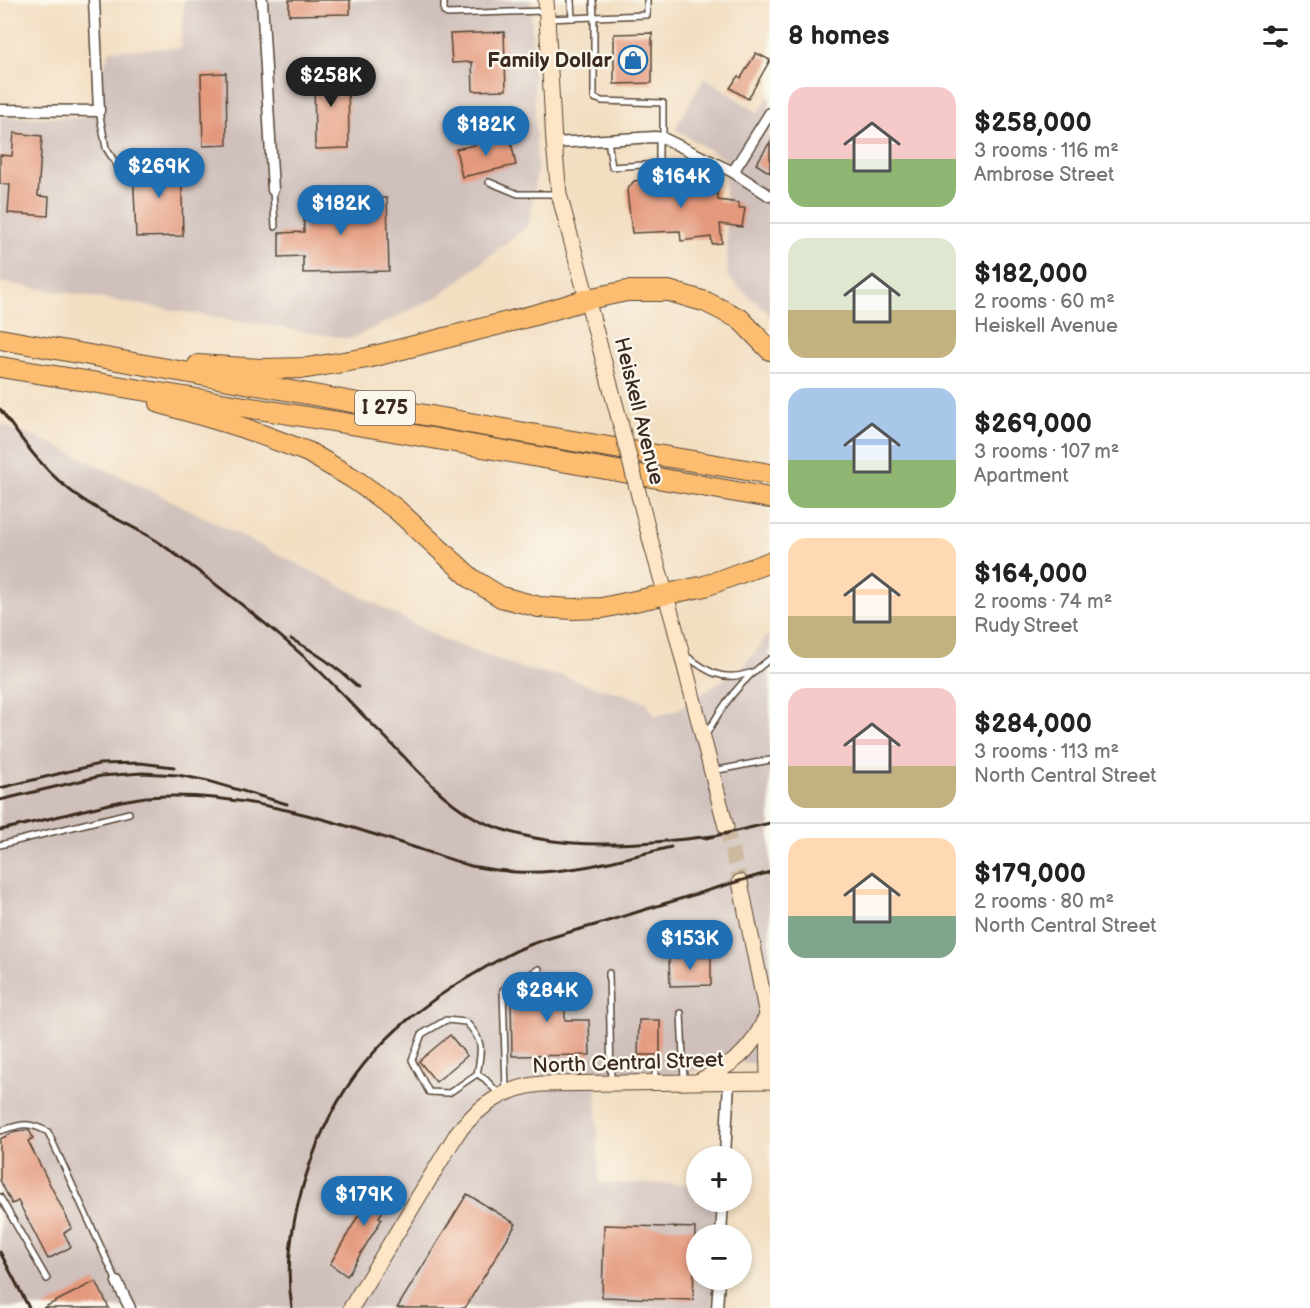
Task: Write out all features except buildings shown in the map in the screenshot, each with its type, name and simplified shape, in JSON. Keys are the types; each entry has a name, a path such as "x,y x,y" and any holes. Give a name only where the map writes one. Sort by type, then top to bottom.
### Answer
{"highway":[{"path":"120,362 261,369 307,368 367,358 588,299 627,291 669,291 706,302 740,319 770,350"},
{"name":"I 275","path":"0,339 120,362 770,474"},
{"name":"I 275","path":"0,367 77,378 770,498"},
{"path":"77,378 238,426 308,452 354,478 396,509 472,579 501,597 538,607 602,608 705,586 770,562"}],"street":[{"path":"0,110 99,111 94,0"},
{"path":"262,0 273,190"},
{"name":"Heiskell Avenue","path":"546,10 554,143 560,194 726,827"},
{"path":"733,172 770,113"},
{"path":"554,143 661,137 733,172 770,196"},
{"path":"740,882 767,1013 769,1081"},
{"path":"691,1082 717,1072 741,1057 756,1038 767,1013"},
{"path":"726,1146 729,1081"},
{"name":"North Central Street","path":"351,1308 453,1140 478,1110 503,1094 530,1085 542,1084 769,1081"},
{"path":"117,1282 130,1308"},
{"path":"717,1308 718,1290"}],"lane":[{"path":"444,0 444,12 447,14 546,10 572,18 647,15 647,0"},
{"path":"572,18 571,0 577,0"},
{"path":"593,0 594,98 602,101 663,103 659,164 612,167 608,140"},
{"path":"99,111 106,148 124,178"},
{"path":"489,182 518,194 560,194"},
{"path":"273,190 275,227"},
{"path":"681,652 719,676 733,679 752,673"},
{"path":"704,739 730,695 770,659"},
{"path":"712,771 770,760"},
{"path":"0,845 129,813"},
{"path":"503,1094 503,990 539,969"},
{"path":"609,973 611,1083"},
{"path":"681,1013 691,1082"},
{"path":"446,1020 466,1022 478,1034 482,1053 477,1074 449,1093 429,1092 412,1060 422,1034 446,1020"},
{"path":"610,1064 655,1063 655,1082"},
{"path":"477,1074 503,1094"},
{"path":"0,1131 20,1125 35,1124 48,1132 117,1282"},
{"path":"0,1197 47,1279"}],"shaded area":[{"path":"184,0 531,0 537,171 529,225 438,297 350,339 0,282 0,117 85,118 110,50 181,48"},
{"path":"705,77 758,113 770,95 770,315 728,277 724,159 675,129"},
{"path":"0,424 49,442 174,502 444,640 527,670 564,676 591,686 624,694 646,702 655,716 677,710 745,665 770,636 770,1063 707,1063 698,1070 673,1074 596,1076 599,1183 686,1184 686,1212 716,1212 716,1224 686,1224 686,1290 714,1290 713,1308 0,1308"}],"tunnel":[{"path":"726,827 740,882"}],"railway":[{"path":"0,409 27,446 69,490 164,546 257,617 319,670 429,783 474,817 517,834 572,843 658,842 714,836"},
{"path":"291,639 326,660 358,687"},
{"path":"0,788 99,764 140,763 174,767"},
{"path":"0,800 101,776 142,773 178,775 208,781 287,804"},
{"path":"0,830 131,799 187,796 228,799 270,806 352,828 471,866 505,871 536,872 575,869 671,847"},
{"path":"706,838 770,823"},
{"path":"292,1308 289,1271 292,1233 311,1161 338,1101 355,1075 396,1030 446,991 493,963 536,942 770,872"},
{"path":"0,1252 29,1308"}],"place":[{"name":"Family Dollar","path":"633,60"}]}
